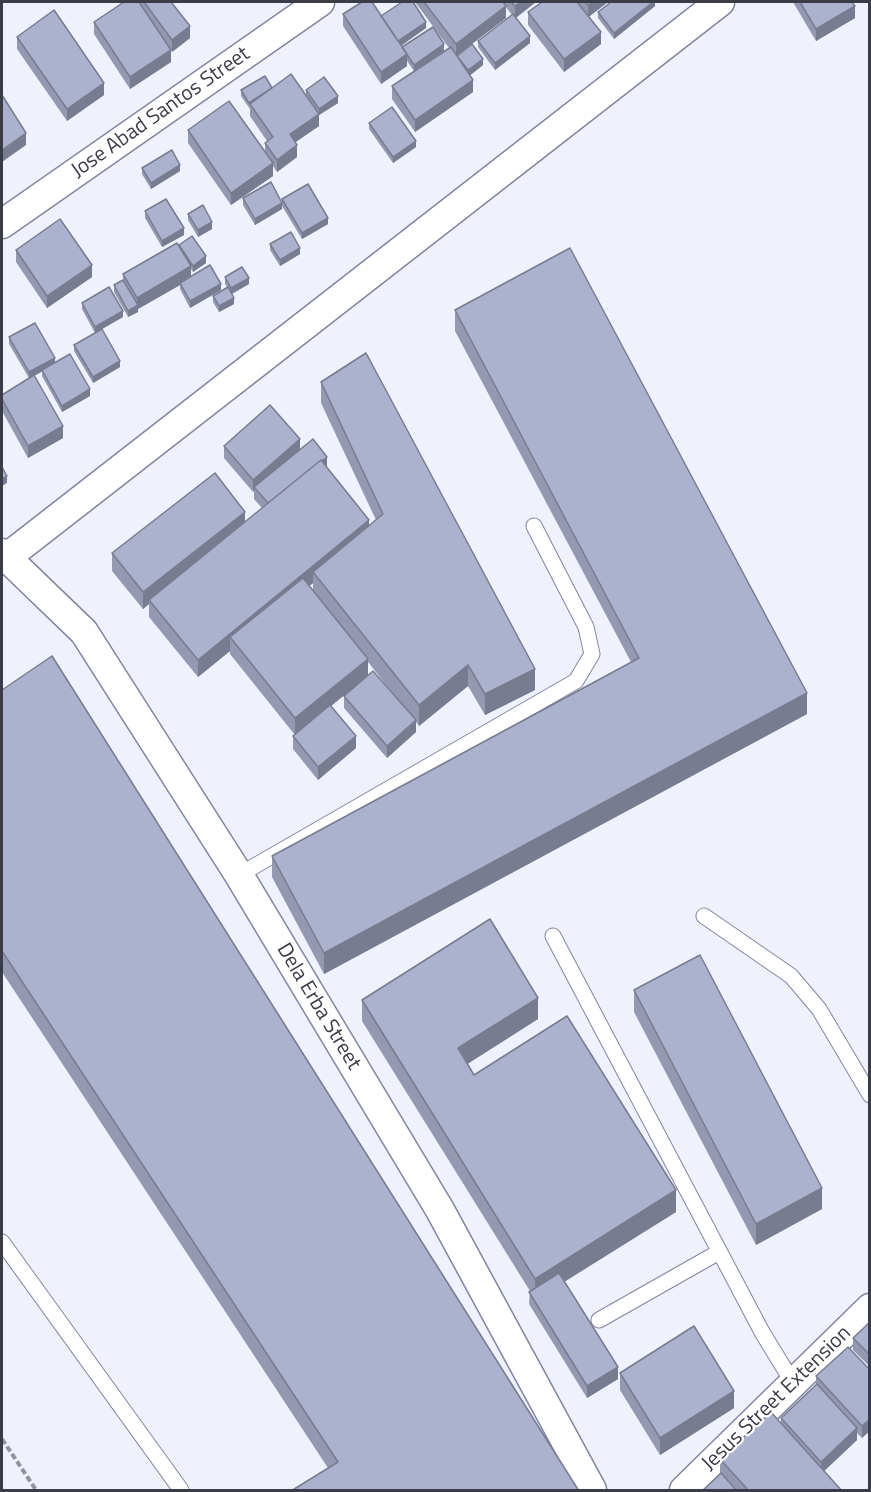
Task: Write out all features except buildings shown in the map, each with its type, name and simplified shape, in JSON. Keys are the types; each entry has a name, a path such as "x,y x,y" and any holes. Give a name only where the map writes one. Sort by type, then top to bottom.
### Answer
{"street":[{"name":"Jose Abad Santos Street","path":"2,224 320,2"},
{"path":"4,556 720,2"},
{"name":"Dela Erba Street","path":"4,556 84,632 239,875 440,1210 592,1491"},
{"name":"Jesus Street Extension","path":"684,1491 870,1308"}],"lane":[{"path":"239,875 576,681 592,654 586,627 534,526"},
{"path":"704,916 791,976 819,1009 870,1095"},
{"path":"553,936 719,1252 794,1383"},
{"path":"2,1242 181,1491"},
{"path":"599,1320 719,1252"}],"path":[{"path":"2,1439 36,1491"}]}
